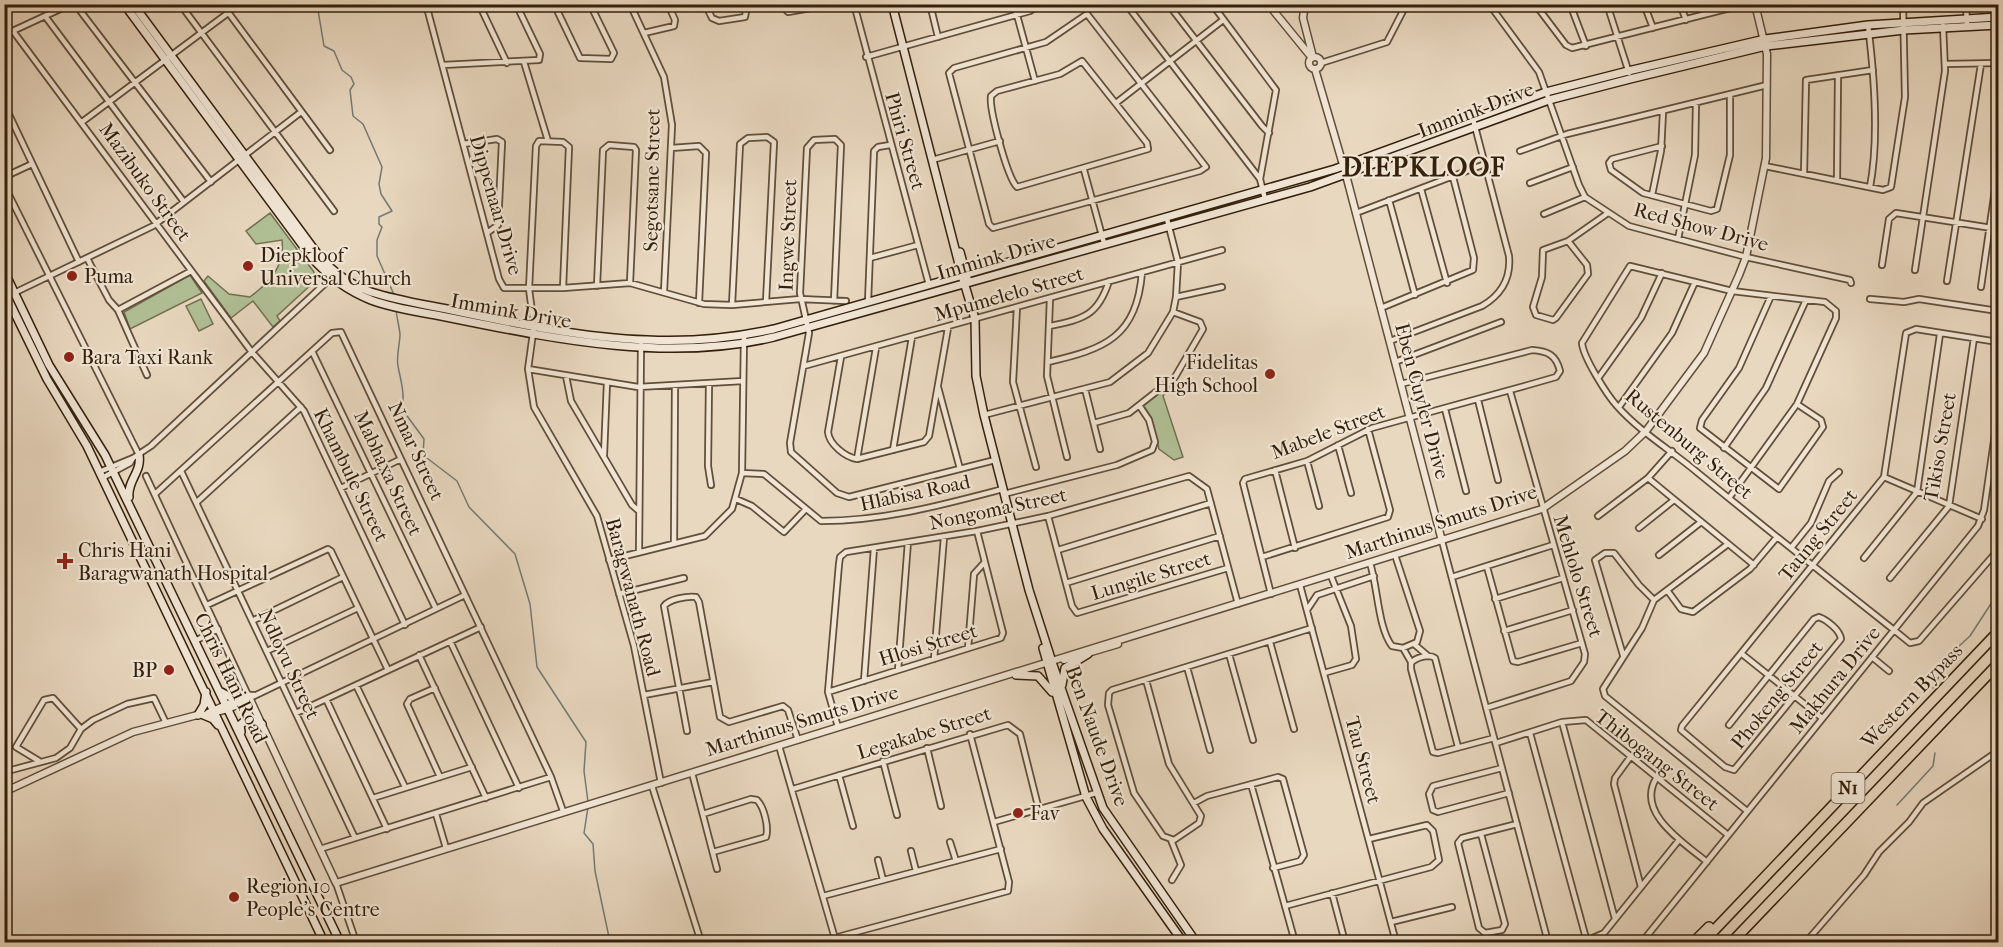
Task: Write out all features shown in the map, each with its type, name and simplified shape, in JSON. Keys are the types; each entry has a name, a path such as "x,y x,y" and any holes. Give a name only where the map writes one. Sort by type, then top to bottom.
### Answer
{"highway":[{"name":"Western Bypass","path":"1703,942 1997,632"},
{"name":"Western Bypass","path":"1732,942 1998,664"},
{"path":"1694,942 1782,857"},
{"path":"1740,942 1796,877"}],"main road":[{"name":"Immink Drive","path":"124,4 334,275 361,296 414,310 641,344 744,339 807,323 1167,222 1265,199 1346,176 1476,128 1548,96 1630,79 1765,42"},
{"name":"Immink Drive","path":"133,4 168,58"},
{"name":"Ben Naude Drive","path":"892,4 975,319 975,376 995,460 1086,797 1109,837 1183,942"},
{"name":"Immink Drive","path":"1167,222 1343,166 1473,119 1628,71 1765,42 1868,29 1966,22 1998,17"},
{"name":"Immink Drive","path":"1966,22 1998,25"},
{"name":"Chris Hani Road","path":"4,272 49,365 112,470 130,505 340,942"},
{"name":"Immink Drive","path":"334,275 370,292 392,298 533,329"},
{"name":"Immink Drive","path":"807,323 929,285 965,279"},
{"path":"15,292 12,300 22,327"},
{"name":"Chris Hani Road","path":"6,294 101,475 206,692 207,713 228,739 324,942"},
{"path":"130,505 128,489 140,467 136,457"},
{"path":"1062,703 1063,673 1069,664 1088,654"},
{"path":"1016,675 1033,675 1042,678 1062,703"},
{"path":"219,690 236,700"},
{"path":"206,692 204,705 207,713 228,739"},
{"name":"Ben Naude Drive","path":"1062,703 1096,793 1122,838 1196,942"},
{"path":"242,739 240,727 243,721 252,718 262,724"}],"street":[{"path":"4,35 73,4 212,182"},
{"path":"180,4 334,211"},
{"path":"222,4 330,150"},
{"name":"Dippenaar Drive","path":"426,4 501,285 508,289 529,289 630,283 699,303 732,305 800,299 846,301"},
{"path":"479,4 507,63"},
{"path":"443,65 537,61 541,56 516,4"},
{"path":"554,4 579,57 584,60 611,59 614,53 590,4"},
{"name":"Segotsane Street","path":"630,4 665,80 672,125 664,292"},
{"path":"644,33 674,26 675,20 668,4"},
{"path":"705,4 712,18 717,21 743,18 746,11 743,4"},
{"path":"780,4 787,12 813,6"},
{"name":"Phiri Street","path":"854,4 866,57 929,285"},
{"path":"930,4 938,37"},
{"path":"1014,4 1035,81"},
{"path":"866,57 1016,14 1039,4"},
{"path":"1126,4 1260,179"},
{"path":"1168,4 1269,133"},
{"path":"1212,4 1276,90 1260,179 1265,199"},
{"path":"1269,4 1304,50 1316,61"},
{"path":"1274,4 1294,4"},
{"path":"1305,4 1303,18 1316,61"},
{"path":"1489,4 1537,68 1585,197 1544,214"},
{"path":"1535,4 1566,45 1572,48 1746,4"},
{"path":"1570,4 1586,46"},
{"path":"1607,4 1630,79"},
{"path":"1644,4 1653,28"},
{"path":"1680,4 1686,20"},
{"path":"1716,4 1719,11"},
{"name":"Marthinus Smuts Drive","path":"652,786 1542,509 1625,451 1646,431 1704,353 1746,256 1765,166 1767,85 1765,42 1755,4"},
{"path":"1765,166 1885,190 1892,186 1905,97 1903,4"},
{"path":"1966,4 1966,22"},
{"path":"1316,61 1387,42 1403,11"},
{"path":"82,122 228,13"},
{"path":"1083,15 1092,16 1206,164 1206,168 996,229 989,224 948,75 954,68 1026,49 1048,41 1083,15"},
{"path":"45,16 184,202"},
{"path":"1116,103 1224,20"},
{"path":"1915,270 1945,64 1943,24"},
{"path":"1868,29 1873,70 1873,160 1870,187"},
{"name":"Mazibuko Street","path":"13,31 251,351"},
{"path":"1082,61 1116,103 1148,143 1149,149 1084,170 1017,187 1012,181 1000,141 991,96 997,91 1062,73 1082,61"},
{"name":"Eben Cuyler Drive","path":"1316,61 1548,942"},
{"path":"524,62 548,141 563,142 569,149 563,288"},
{"path":"1945,64 1998,63"},
{"path":"1947,280 1981,64"},
{"path":"1804,174 1805,83 1812,77 1873,70"},
{"path":"1837,180 1838,75"},
{"path":"1520,151 1562,136 1767,85"},
{"path":"1662,147 1612,159 1610,163 1613,173 1640,192 1711,211 1718,208 1730,155 1730,94"},
{"path":"1678,239 1695,155 1696,103"},
{"path":"4,104 78,262"},
{"path":"1652,195 1662,147 1663,111"},
{"path":"6,294 49,276 156,223 302,112"},
{"path":"1390,341 1482,306 1496,297 1509,271 1509,256 1473,119"},
{"path":"732,305 740,144 747,138 767,137 773,140 774,146 766,302"},
{"path":"463,144 497,139 502,142 498,225 487,233"},
{"name":"Ingwe Street","path":"834,301 841,146 835,139 814,140 807,145 800,299 807,323 804,366 791,451 837,493 853,496 995,460"},
{"name":"Baragwanath Road","path":"548,141 539,141 536,146 529,289 533,329 528,369 535,411 596,514 633,641 660,783"},
{"path":"932,157 1000,141"},
{"path":"868,303 874,151 878,147 890,144"},
{"path":"597,286 603,150 609,145 632,146 636,150 630,283"},
{"path":"671,148 699,146 705,153 699,303"},
{"path":"4,177 33,164"},
{"path":"1356,213 1485,164"},
{"path":"1530,183 1573,167"},
{"path":"1981,287 1998,169"},
{"path":"1084,170 1103,240"},
{"path":"1381,308 1469,273 1474,264 1453,177"},
{"path":"4,186 136,457"},
{"path":"1421,189 1447,283"},
{"name":"Red Show Drive","path":"1585,197 1629,226 1850,280 1851,283"},
{"path":"1389,200 1415,295"},
{"path":"1568,241 1587,265 1588,274 1557,318 1553,320 1536,315 1533,307 1542,277 1544,250 1568,241 1608,213"},
{"path":"1882,265 1891,216 1896,213 1998,229"},
{"path":"984,415 1114,380 1148,353 1173,312 1176,297 1178,262 1167,222"},
{"path":"870,258 918,245"},
{"name":"Mpumelelo Street","path":"804,366 876,348 1222,250"},
{"path":"87,258 109,300 118,310 147,375"},
{"name":"Rustenburg Street","path":"1797,405 1836,318 1836,311 1828,303 1732,291 1629,267 1612,299 1583,340 1583,350 1618,408 1910,643 1919,641 1998,550"},
{"path":"118,310 191,271"},
{"path":"1048,362 1095,350 1122,330 1139,301 1142,272"},
{"path":"1599,377 1644,314 1662,273"},
{"path":"101,475 136,457 334,275"},
{"path":"1050,326 1078,320 1089,314 1103,299 1109,281"},
{"path":"1618,408 1672,333 1695,282"},
{"path":"1176,297 1222,287"},
{"path":"1729,498 1750,469 1797,405 1821,420 1823,427 1780,489 1774,488 1750,469 1702,430 1701,423 1739,368 1771,296"},
{"path":"1050,298 1047,376 1067,457"},
{"path":"1870,299 1906,302 1919,299 1998,311"},
{"path":"1724,448 1766,388 1806,300"},
{"path":"1017,307 1013,377 1036,466"},
{"path":"1094,423 1126,413 1178,374 1203,331 1200,322 1173,312"},
{"path":"1395,362 1501,322"},
{"path":"841,357 828,434 832,442 849,457 857,459 924,442 928,438 948,328"},
{"name":"Taung Street","path":"1682,726 1884,477 1908,332 1916,330 1940,334"},
{"name":"Nmar Street","path":"155,494 335,331 342,333 551,777 563,811"},
{"path":"1864,558 1917,492 1940,334 1998,342"},
{"path":"893,450 912,338"},
{"name":"Tikiso Street","path":"1890,578 1949,506 1974,338"},
{"path":"609,560 708,534 730,512 736,499 742,473 744,339"},
{"path":"639,552 641,344"},
{"path":"857,459 876,348"},
{"name":"Mabele Street","path":"1262,557 1243,483 1249,476 1307,461 1368,429 1510,391 1556,377 1560,371 1557,359 1535,350 1401,384"},
{"name":"Khambule Street","path":"251,351 301,407 405,625"},
{"name":"Mabhaxa Street","path":"312,351 436,609"},
{"path":"528,369 641,387 743,381"},
{"path":"566,376 570,401 633,505 639,511"},
{"path":"604,457 607,382"},
{"path":"709,383 708,465 711,485"},
{"path":"674,544 675,385"},
{"path":"938,387 960,469"},
{"path":"1085,389 1100,449"},
{"name":"Mehlolo Street","path":"1486,708 1571,681 1584,662 1585,654 1510,391"},
{"path":"1478,400 1498,480"},
{"name":"Hlabisa Road","path":"742,473 764,474 820,521 872,520 1117,465 1152,450 1155,442 1151,426 1139,405"},
{"path":"197,502 301,407"},
{"path":"1444,409 1466,491"},
{"name":"Makhura Drive","path":"1642,942 1982,519 1998,412"},
{"path":"1271,594 1262,557 1383,520 1389,515 1390,510 1368,429"},
{"path":"1338,445 1351,493"},
{"path":"1598,516 1648,478 1672,451"},
{"path":"341,488 401,459"},
{"path":"1307,461 1319,506"},
{"path":"1275,470 1295,548"},
{"name":"Ndlovu Street","path":"181,471 355,838"},
{"path":"1791,548 1809,526 1829,481 1839,472"},
{"path":"146,476 251,696 336,883 356,942"},
{"name":"Nongoma Street","path":"838,727 828,692 839,560 846,552 944,537 1048,516 1186,476 1204,484 1238,604"},
{"path":"1884,477 1982,519"},
{"path":"1648,478 1754,565"},
{"path":"736,499 752,506 784,532 806,510"},
{"path":"1639,528 1674,501"},
{"path":"1058,550 1211,503"},
{"name":"Lungile Street","path":"1048,516 1073,609 1081,614 1228,568"},
{"path":"1659,555 1701,522"},
{"name":"Hlosi Street","path":"828,692 998,639 1002,635 977,531"},
{"path":"1066,583 1220,536"},
{"path":"934,659 944,537"},
{"path":"1667,590 1681,609 1694,612 1754,565 1777,537"},
{"path":"898,670 908,542"},
{"path":"1728,544 1654,600 1642,628 1604,686 1605,696 1748,811"},
{"path":"1452,577 1553,545"},
{"path":"864,681 874,548"},
{"path":"207,605 326,549 331,551 388,670"},
{"path":"1623,655 1595,560 1605,553 1614,553 1654,600"},
{"path":"1370,563 1385,632 1392,646 1403,648 1414,644 1419,639 1420,631 1395,555"},
{"path":"968,648 974,573 984,563"},
{"path":"1486,567 1511,657 1516,662 1582,643"},
{"path":"1324,673 1352,665 1356,659 1351,626 1330,576"},
{"path":"1307,610 1317,595 1335,587 1374,576"},
{"path":"252,621 344,577"},
{"path":"619,594 684,578"},
{"path":"1495,599 1563,578"},
{"name":"Tau Street","path":"1300,585 1396,942"},
{"path":"4,792 133,732 165,721 227,707 465,595"},
{"path":"687,731 664,606 669,602 696,597 699,602 722,719 729,722 783,706 789,713 798,740"},
{"path":"267,651 358,608"},
{"path":"1504,631 1573,610"},
{"name":"Phokeng Street","path":"1682,726 1681,729 1686,735 1725,767 1733,770 1840,639 1840,633 1826,620 1814,619 1768,675"},
{"path":"296,713 481,627"},
{"path":"1146,680 1169,764 1201,816 1200,821 1176,839 1171,840 1163,836 1130,785 1107,699 1112,690 1312,628"},
{"path":"195,641 218,630"},
{"path":"1050,663 1088,654 1137,635"},
{"path":"450,641 519,788"},
{"path":"1270,642 1294,729"},
{"path":"1414,644 1428,656"},
{"path":"1403,648 1411,662 1428,656 1433,656 1436,661 1458,747"},
{"path":"1229,654 1253,740"},
{"path":"1742,654 1822,718"},
{"path":"419,655 486,798"},
{"path":"1872,657 1889,671"},
{"name":"Thibogang Street","path":"1411,662 1432,750 1438,753 1530,732 1562,722 1586,720 1728,835"},
{"name":"Marthinus Smuts Drive","path":"962,689 1016,675 1050,663"},
{"path":"1187,667 1210,750"},
{"path":"1729,725 1768,675"},
{"path":"644,694 713,682"},
{"path":"356,685 405,787"},
{"path":"435,688 410,699 407,704 440,777"},
{"path":"227,707 236,700 251,696"},
{"path":"39,761 16,747 44,700 53,698 81,729"},
{"path":"4,772 39,761 48,761 66,752 81,729 114,709 144,699 157,700 165,721"},
{"path":"326,699 387,829"},
{"path":"1562,722 1615,919"},
{"name":"Legakabe Street","path":"793,789 1004,724 1018,731 1039,810"},
{"path":"1530,732 1587,942 1602,935 1679,840"},
{"path":"779,746 835,940 1003,894 1009,890 1001,849 970,734"},
{"path":"927,748 941,806"},
{"path":"1806,942 1864,875 1879,852 1909,822 1923,802 1998,751"},
{"path":"1631,756 1615,778 1614,784 1641,887"},
{"path":"883,761 897,815"},
{"path":"373,798 472,767"},
{"path":"1502,768 1433,786 1429,794 1434,811 1438,812 1509,793"},
{"path":"692,773 717,869"},
{"path":"839,775 853,826"},
{"path":"320,849 551,777"},
{"path":"1194,803 1207,796 1278,777 1286,784 1304,855 1300,861 1273,868"},
{"path":"1657,777 1651,791 1658,820 1707,862"},
{"path":"1251,784 1295,942"},
{"path":"336,883 563,811 652,786 701,942"},
{"path":"994,822 1096,793"},
{"path":"703,814 752,799 761,805 768,831 766,837 713,852"},
{"path":"436,814 446,848"},
{"path":"1481,834 1505,922 1502,930 1485,933 1480,930 1457,846 1462,838 1517,824"},
{"path":"1286,906 1434,866 1439,856 1433,831 1427,825 1369,839"},
{"path":"1171,840 1173,851 1181,864 1172,880"},
{"path":"950,842 956,861"},
{"path":"823,896 1001,849"},
{"path":"911,851 916,872"},
{"path":"878,860 883,880"},
{"path":"1332,893 1345,941 1336,942"},
{"path":"1391,922 1452,907"}],"green space":[{"path":"270,213 314,272 314,282 277,316 280,321 273,327 253,301 231,318 204,281 208,276 229,294 250,297 270,279 281,258 282,240 256,244 246,231"},
{"path":"190,275 202,293 130,329 124,312"},
{"path":"201,299 213,324 199,331 186,306"},
{"path":"1177,377 1163,396 1183,457 1174,460 1159,449 1151,417 1143,405"}],"waterway":[{"path":"317,4 324,46 334,51 342,70 351,77 354,84 350,90 353,116 363,124 382,167 379,184 381,194 392,211 379,217 379,224 382,227 377,240 377,256 395,297"},
{"path":"396,310 400,334 398,362 403,393 402,409 424,439 423,455 457,481 469,507 515,554 530,604 537,667 586,742 584,771 588,802"},
{"path":"1933,688 1943,669 1954,661 1957,648 1970,636 1998,593"},
{"path":"1897,805 1933,766 1935,753"},
{"path":"588,807 584,833 593,844 595,871 610,942"}],"place":[{"name":"Diepkloof Universal Church","path":"248,266"},
{"name":"Puma","path":"72,276"},
{"name":"Bara Taxi Rank","path":"69,357"},
{"name":"Fidelitas High School","path":"1270,374"},
{"name":"Chris Hani Baragwanath Hospital","path":"65,561"},
{"name":"BP","path":"169,670"},
{"name":"Fav","path":"1018,813"},
{"name":"Region 10 People's Centre","path":"234,897"}],"district":[{"name":"DIEPKLOOF","path":"1424,167"}]}
